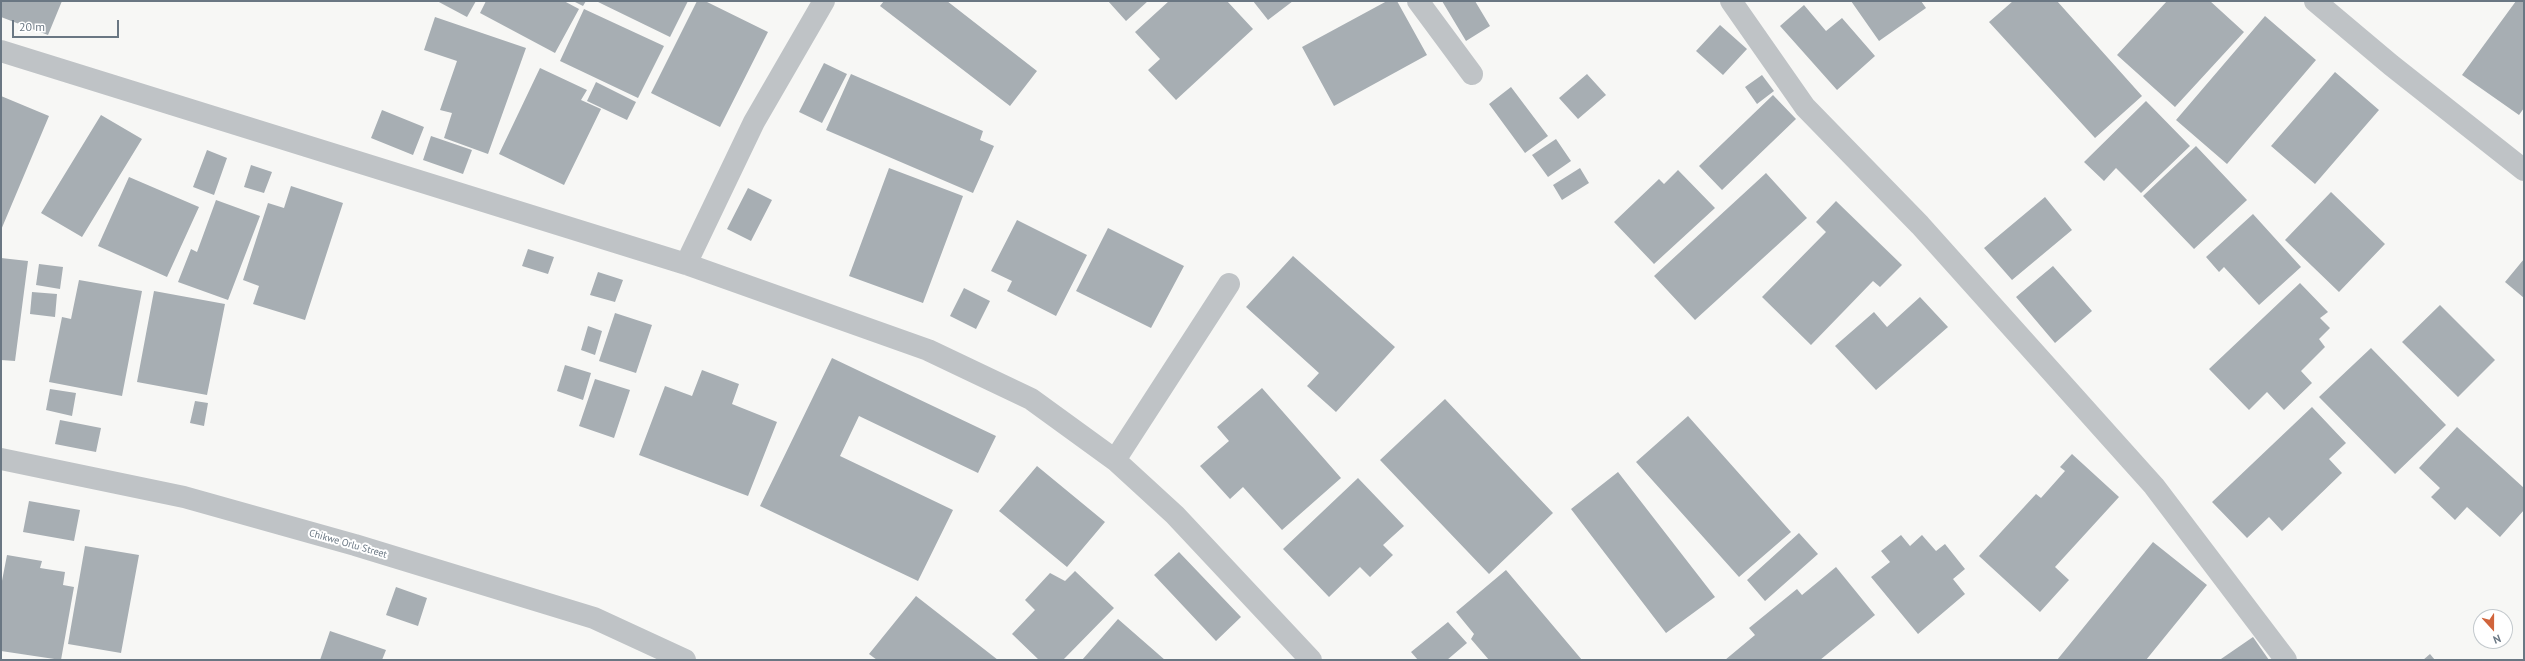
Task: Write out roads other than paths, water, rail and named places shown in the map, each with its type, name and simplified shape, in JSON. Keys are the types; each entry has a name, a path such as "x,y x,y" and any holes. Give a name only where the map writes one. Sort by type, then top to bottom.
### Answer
{"street":[{"path":"686,264 754,122 822,1"},
{"path":"1418,1 1472,74"},
{"path":"1731,1 1805,107 1920,225 2154,486 2286,660"},
{"path":"2315,1 2391,65 2524,170"},
{"path":"1,51 686,264 928,350 1031,399 1115,460 1175,515 1311,660"},
{"path":"1115,460 1229,284"},
{"name":"Chikwe Orlu Street","path":"1,459 184,497 355,545 594,618 685,660"}]}
